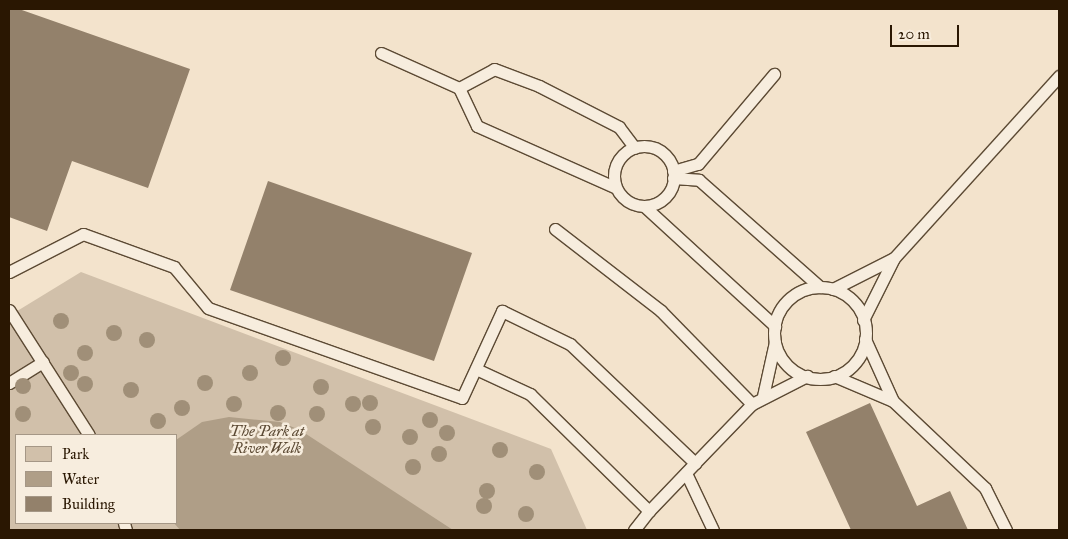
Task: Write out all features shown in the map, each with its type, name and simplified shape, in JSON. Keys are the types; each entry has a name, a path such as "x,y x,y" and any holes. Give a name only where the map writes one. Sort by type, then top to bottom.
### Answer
{"lane":[{"path":"381,53 459,88 478,126 616,188 628,202 644,206 774,326"},
{"path":"459,88 494,69 539,86 619,127 635,148"},
{"path":"673,175 698,164 774,74"},
{"path":"864,320 894,258 1059,76"},
{"path":"616,188 614,178 619,159 635,148 645,146 664,154 673,175 664,198 644,206"},
{"path":"673,175 699,180 820,287"},
{"path":"555,229 661,311 752,404"},
{"path":"9,272 83,234 174,267 208,308 429,389 462,398 502,311 570,344 695,463"},
{"path":"833,289 894,258"},
{"path":"763,396 775,341 774,326 787,301 798,292 820,287 833,289 852,300 864,320 865,339 894,401"},
{"path":"9,310 88,434"},
{"path":"834,376 853,365 865,339"},
{"path":"775,341 788,366 806,376"},
{"path":"9,383 43,362"},
{"path":"476,369 530,394 649,511"},
{"path":"634,530 649,511 752,404 763,396 806,376 834,376 894,401 985,488 1006,530"},
{"path":"686,473 713,530"}],"green space":[{"name":"The Park at River Walk","path":"81,272 551,449 587,530 9,530 9,316"}],"water":[{"path":"229,417 280,422 300,430 453,530 180,530 175,524 178,524 178,439 202,422"}],"building":[{"path":"9,9 19,9 190,69 148,188 72,161 47,231 9,217"},
{"path":"268,181 472,253 434,361 230,290"},
{"path":"870,403 917,506 950,491 968,530 851,530 806,432"}]}
